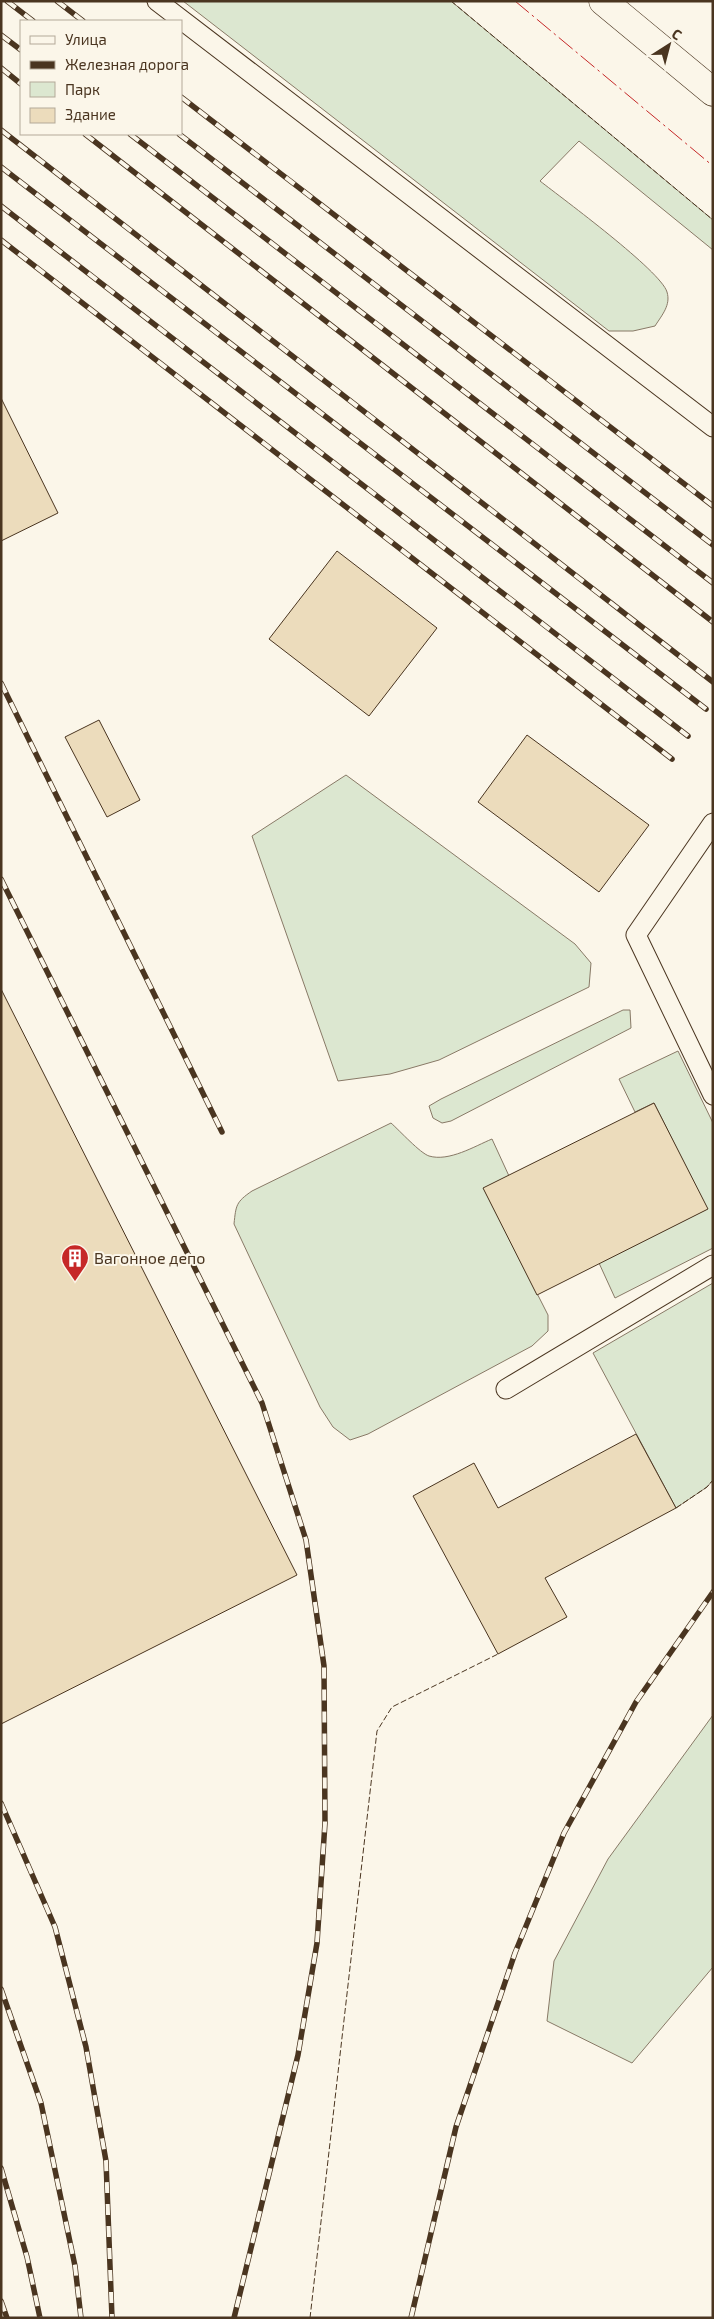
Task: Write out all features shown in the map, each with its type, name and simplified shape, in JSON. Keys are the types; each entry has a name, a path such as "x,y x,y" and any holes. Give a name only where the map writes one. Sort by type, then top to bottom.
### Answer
{"street":[{"path":"603,1 713,92"}],"lane":[{"path":"157,1 182,20"},
{"path":"182,20 713,427"},
{"path":"713,823 636,935 713,1095"},
{"path":"506,1389 713,1265"}],"green space":[{"path":"183,1 451,1 713,220 713,250 579,141 540,181 610,235 648,268 661,282 668,297 665,310 655,326 633,331 609,331"},
{"path":"346,775 575,944 591,963 589,987 439,1060 390,1074 338,1081 252,836"},
{"path":"623,1010 630,1010 631,1028 451,1121 442,1123 433,1118 429,1106 441,1099"},
{"path":"678,1051 713,1123 713,1248 615,1298 599,1263 707,1209 654,1103 635,1112 619,1079"},
{"path":"391,1123 429,1156 445,1157 453,1155 492,1139 509,1176 484,1189 548,1315 548,1331 532,1346 368,1434 350,1440 333,1427 320,1407 234,1224 236,1208 240,1201 252,1191"},
{"path":"713,1283 713,1480 707,1487 676,1508 593,1353"},
{"path":"713,1715 713,1967 632,2063 547,2021 554,1961 608,1859"}],"building":[{"path":"1,398 58,513 1,541"},
{"path":"337,551 437,628 369,716 269,639"},
{"path":"99,720 140,800 107,817 65,737"},
{"path":"527,735 649,825 599,892 478,802"},
{"name":"Вагонное депо","path":"1,989 297,1575 1,1724"},
{"path":"654,1103 708,1209 537,1295 483,1188"},
{"path":"636,1434 676,1508 545,1578 567,1617 498,1654 413,1496 474,1463 498,1508"}],"railway":[{"path":"7,1 32,20"},
{"path":"57,1 82,20"},
{"path":"1,35 20,49"},
{"path":"1,68 20,83"},
{"path":"182,98 713,506"},
{"path":"1,130 713,682"},
{"path":"86,135 713,622"},
{"path":"131,135 713,583"},
{"path":"180,135 713,545"},
{"path":"1,167 706,709"},
{"path":"1,206 688,736"},
{"path":"1,240 672,759"},
{"path":"1,683 222,1132"},
{"path":"1,879 262,1403 306,1540 324,1666 325,1823 317,1943 298,2055 234,2318"},
{"path":"411,2318 456,2127 515,1953 564,1833 636,1702 713,1592"},
{"path":"1,1803 55,1927 86,2047 106,2161 112,2318"},
{"path":"1,1989 41,2103 75,2266 81,2318"},
{"path":"1,2168 27,2257 40,2318"},
{"path":"1,2301 7,2318"}],"fence":[{"path":"451,1 713,220"},
{"path":"676,1508 707,1487 713,1480"},
{"path":"310,2318 377,1731 392,1707 498,1654"}],"power":[{"path":"515,1 713,166"}],"place":[{"name":"Вагонное депо","path":"75,1282"}]}
